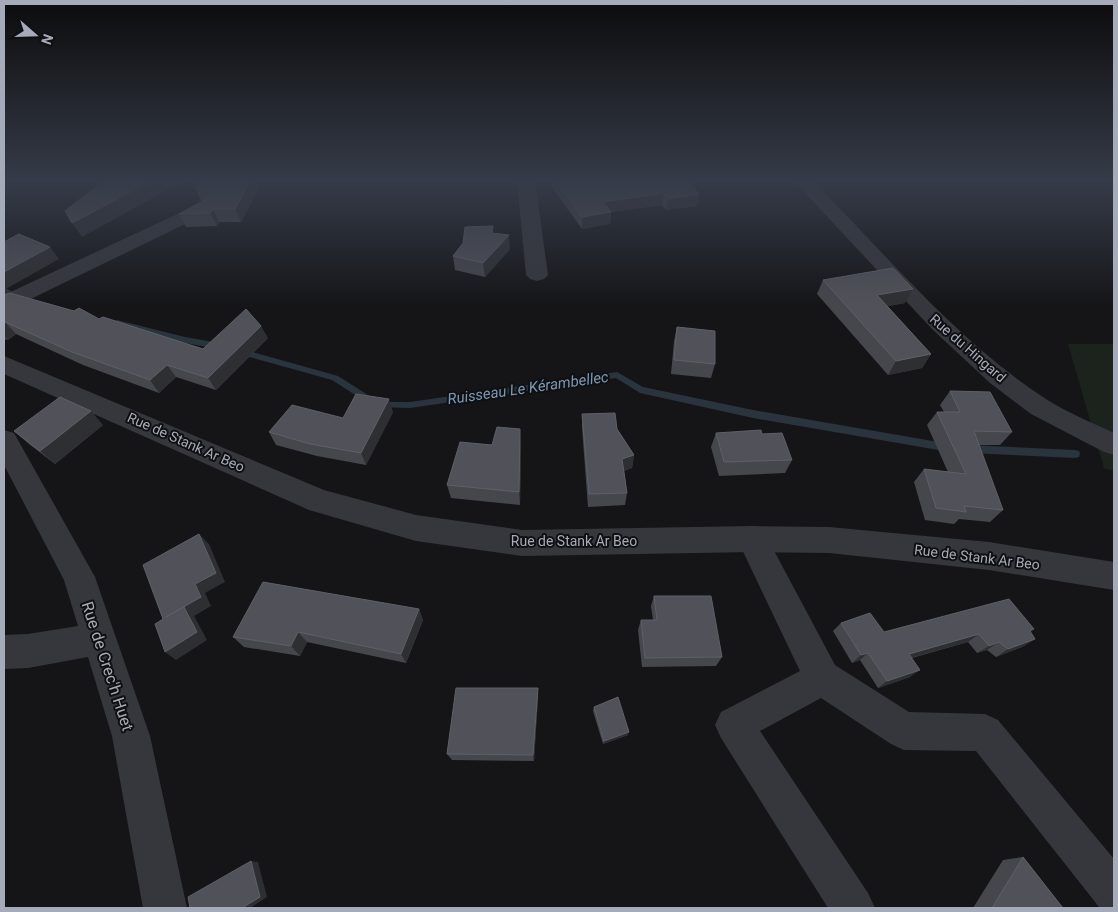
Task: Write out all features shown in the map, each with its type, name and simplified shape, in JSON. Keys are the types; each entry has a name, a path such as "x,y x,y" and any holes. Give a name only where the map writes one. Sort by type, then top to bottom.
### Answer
{"street":[{"path":"4,303 173,223"},
{"path":"531,223 537,275"},
{"name":"Rue du Hingard","path":"843,223 948,333 1031,401 1068,423 1114,445"},
{"name":"Rue de Stank Ar Beo","path":"4,364 319,501 416,528 522,543 752,539 830,540 989,556 1114,576"},
{"name":"Rue de Crec'h Huet","path":"4,440 79,577 131,736 164,908"},
{"path":"752,539 822,678 904,731 985,733 1114,892"},
{"path":"4,652 28,651 98,639"},
{"path":"822,678 734,725 853,908"}],"shaded area":[{"path":"1068,344 1114,344 1114,471 1104,468"}],"building":[{"path":"493,226 492,233 509,235 483,263 453,256 463,243 465,227"},
{"path":"19,234 50,247 4,272 4,242"},
{"path":"893,268 913,289 877,295 931,354 896,361 823,280"},
{"path":"10,293 74,311 79,308 99,319 103,317 203,349 246,309 261,326 208,378 167,365 150,380 72,352 4,323 4,295"},
{"path":"677,327 715,331 715,364 674,360"},
{"path":"950,391 990,392 1012,432 974,431 1003,510 964,506 966,512 936,508 924,469 966,474 937,412 960,412"},
{"path":"356,394 389,399 361,453 310,444 269,432 292,405 343,418"},
{"path":"60,397 91,411 40,451 14,431"},
{"path":"615,413 617,429 634,455 622,459 627,493 589,494 582,414"},
{"path":"497,427 520,429 519,492 447,485 460,442 492,445"},
{"path":"761,430 762,434 782,433 792,460 724,462 716,433"},
{"path":"199,534 216,573 195,584 201,597 166,617 184,607 197,632 165,652 155,624 163,619 143,565"},
{"path":"263,582 419,609 401,654 298,632 291,646 233,637"},
{"path":"654,596 711,596 722,657 645,658 641,620 657,620"},
{"path":"1009,599 1034,629 1030,631 1035,639 1008,649 999,642 989,646 979,634 909,654 920,670 887,681 868,653 861,655 841,623 870,613 884,632"},
{"path":"456,688 538,688 533,755 447,754"},
{"path":"618,697 629,732 604,741 594,707"},
{"path":"1023,857 1063,908 992,908"},
{"path":"251,861 260,897 242,908 190,908 188,897"}],"waterway":[{"name":"Ruisseau Le Kérambellec","path":"4,289 13,296"},
{"name":"Ruisseau Le Kérambellec","path":"117,323 185,340 219,346"},
{"name":"Ruisseau Le Kérambellec","path":"238,351 335,378 377,405 410,405 617,375 640,390 753,414 950,448"},
{"name":"Ruisseau Le Kérambellec","path":"969,449 1075,454"}]}
